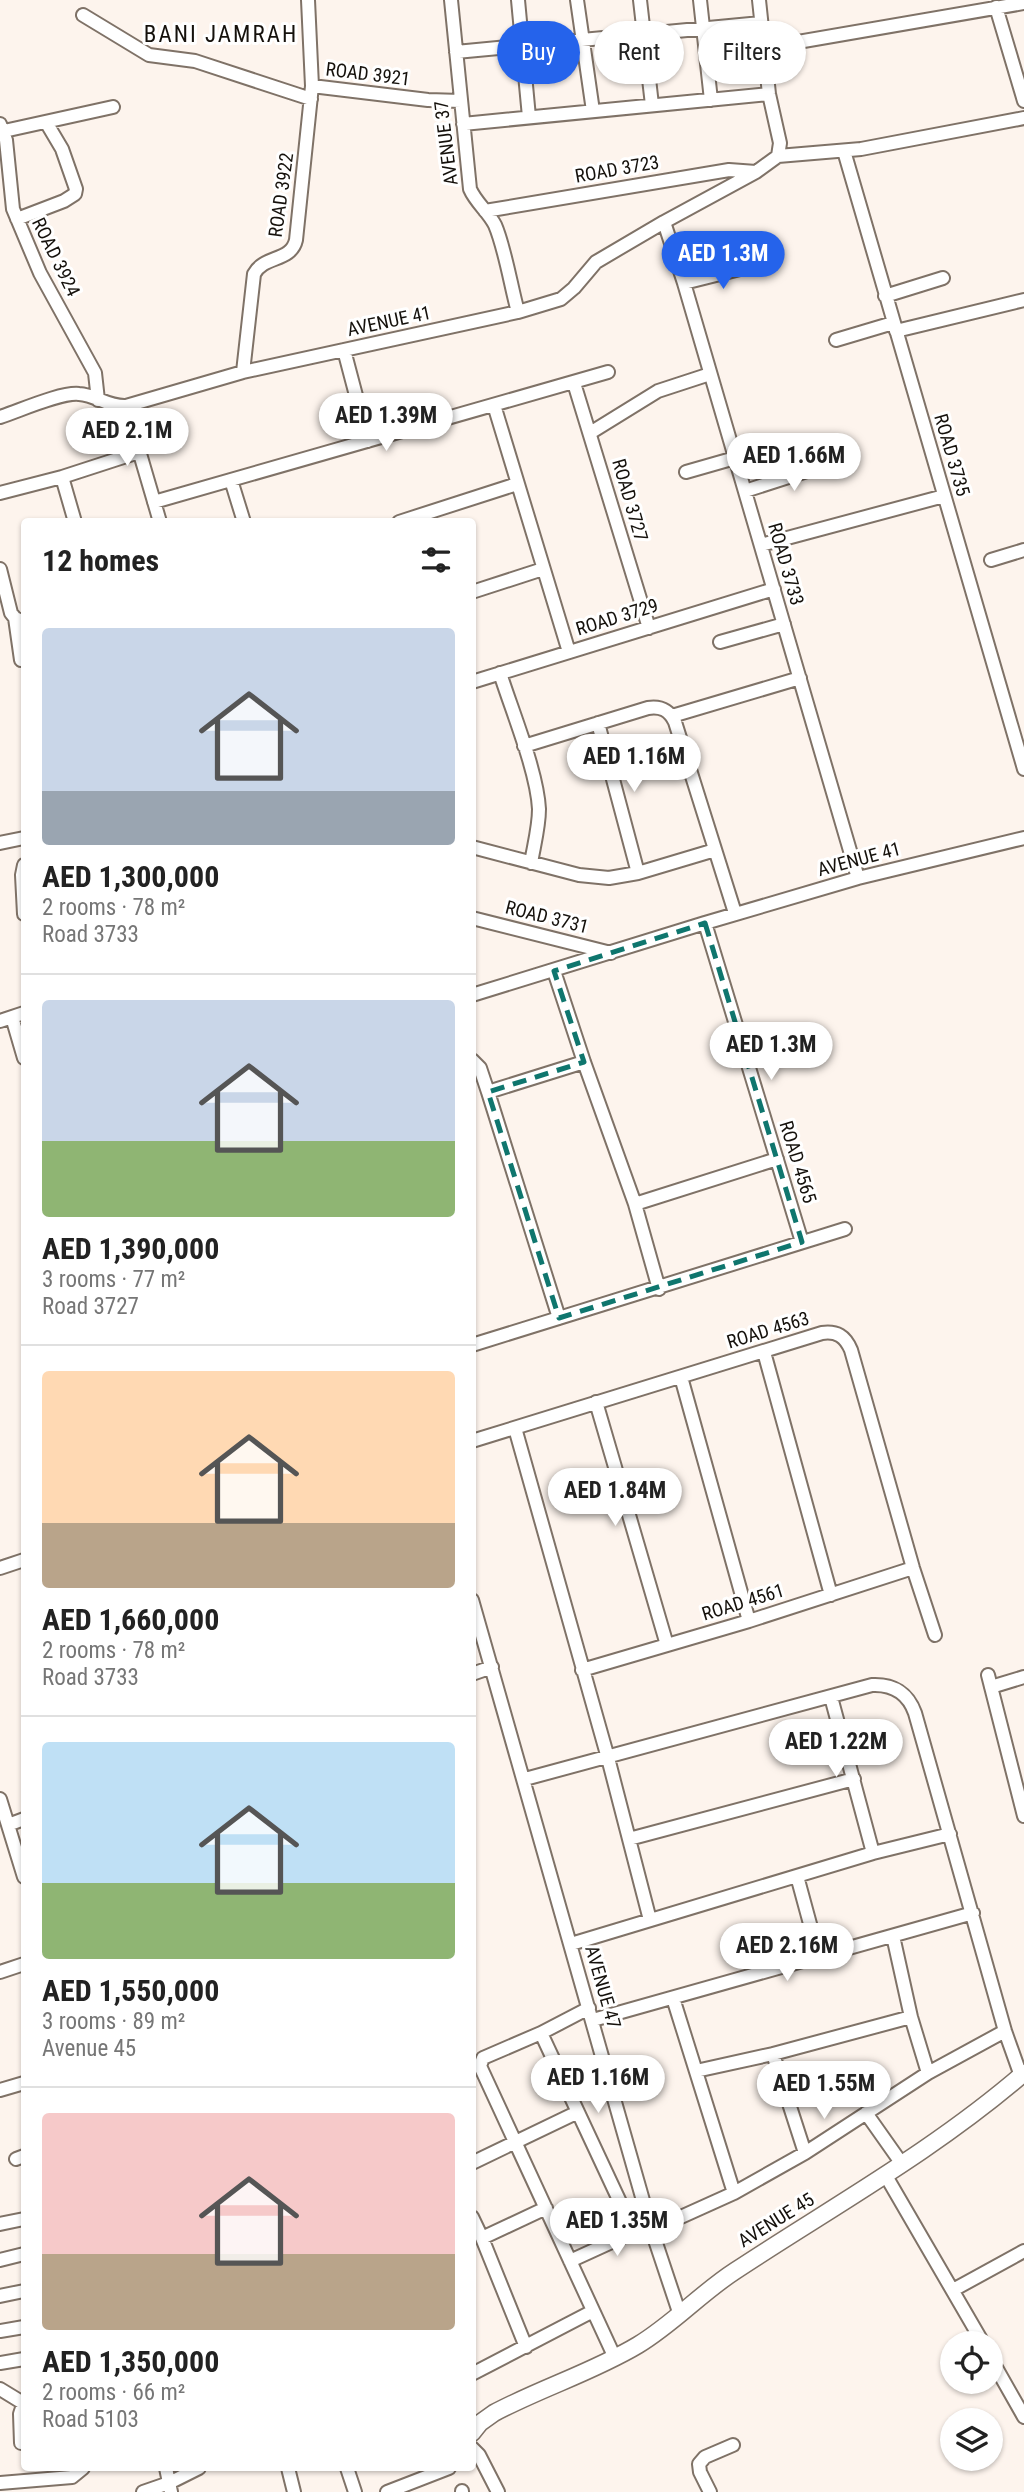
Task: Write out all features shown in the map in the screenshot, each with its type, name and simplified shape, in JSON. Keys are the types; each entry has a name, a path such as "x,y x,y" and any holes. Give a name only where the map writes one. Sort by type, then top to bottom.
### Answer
{"street":[{"name":"ROAD 3922","path":"243,372 254,274 262,264 288,254 295,245 311,93 308,0"},
{"name":"AVENUE 37","path":"451,0 470,189 497,231 518,312"},
{"path":"518,0 520,21"},
{"path":"577,0 593,111"},
{"path":"640,0 642,21"},
{"path":"700,0 702,21"},
{"path":"759,0 761,21"},
{"path":"806,40 1024,3"},
{"path":"996,7 1024,102"},
{"name":"ROAD 3921","path":"83,15 149,55 195,61 311,93 461,101"},
{"path":"582,40 594,39"},
{"path":"456,52 497,48"},
{"path":"525,84 528,117"},
{"path":"650,84 652,105"},
{"path":"709,84 711,100"},
{"path":"768,84 780,143 778,156 844,151 1024,118"},
{"path":"463,124 769,94"},
{"path":"2,128 46,122 113,107"},
{"path":"16,219 64,201 75,194 76,188 62,149 46,122"},
{"name":"ROAD 3924","path":"2,128 10,199 16,219 40,273 95,373 98,400"},
{"name":"ROAD 3735","path":"844,151 1024,769"},
{"name":"AVENUE 41","path":"0,417 65,395 82,394 110,405 126,406 243,372 518,312 561,299 596,262 756,172 778,156"},
{"name":"ROAD 3723","path":"485,211 729,170 756,172"},
{"name":"ROAD 3733","path":"664,222 858,878"},
{"path":"684,283 744,268"},
{"path":"885,296 943,278"},
{"path":"836,340 1024,300"},
{"path":"344,350 368,441"},
{"path":"154,502 608,372"},
{"path":"590,433 658,391 710,374"},
{"name":"ROAD 3727","path":"574,383 649,628"},
{"path":"494,405 569,652"},
{"path":"126,406 159,518"},
{"path":"0,493 62,477 139,452"},
{"path":"686,472 735,458"},
{"path":"745,491 832,463"},
{"path":"62,477 74,518"},
{"path":"231,480 243,518"},
{"path":"411,518 517,484"},
{"path":"761,545 944,496"},
{"path":"990,560 1024,550"},
{"path":"0,569 11,613 20,620 21,660"},
{"path":"476,591 542,569"},
{"name":"ROAD 3729","path":"476,681 774,589"},
{"path":"720,642 784,624"},
{"path":"500,673 524,746 539,806 539,822 531,863"},
{"path":"672,716 800,678"},
{"path":"524,746 655,707 668,711 672,716 735,913"},
{"path":"598,723 638,873"},
{"path":"0,842 21,838"},
{"name":"AVENUE 41","path":"476,994 706,928 735,913 858,878 1024,838"},
{"path":"476,848 594,878 638,873 715,850"},
{"name":"ROAD 3731","path":"476,919 613,953"},
{"name":"ROAD 4565","path":"706,928 802,1242"},
{"path":"554,971 583,1062 635,1204 659,1289"},
{"path":"12,1017 21,1048"},
{"path":"488,1092 583,1062"},
{"path":"476,1064 480,1068 488,1092 559,1318"},
{"path":"635,1204 777,1159"},
{"path":"476,1344 845,1229"},
{"name":"ROAD 4563","path":"476,1440 831,1332 840,1335 847,1341 935,1635"},
{"path":"764,1352 831,1595"},
{"path":"681,1377 748,1621"},
{"path":"596,1402 667,1645"},
{"path":"514,1428 608,1758 650,1920"},
{"path":"0,1568 21,1561"},
{"name":"ROAD 4561","path":"582,1670 913,1568"},
{"name":"AVENUE 47","path":"476,1613 651,2227 680,2315"},
{"path":"476,1673 492,1667"},
{"path":"1024,1677 989,1681 1024,1816"},
{"path":"525,1779 831,1696 881,1685 891,1686 906,1696 915,1713 1005,2031 1022,2075"},
{"path":"831,1696 873,1853"},
{"path":"629,1839 853,1779"},
{"path":"0,1799 21,1867"},
{"path":"8,1825 21,1820"},
{"path":"571,1944 873,1853 950,1833"},
{"path":"797,1876 818,1957"},
{"path":"615,2358 480,2066 483,2058 591,2014 673,1998 973,1913"},
{"path":"893,1937 911,2017 928,2073"},
{"path":"0,1972 21,1965"},
{"path":"673,1998 734,2193"},
{"path":"696,2071 773,2054 911,2017"},
{"path":"570,2261 634,2232 734,2193 805,2153 928,2073 1005,2031"},
{"path":"541,2033 634,2232"},
{"path":"773,2054 805,2153"},
{"name":"AVENUE 45","path":"476,2429 487,2418 518,2401 615,2358 659,2332 724,2278 886,2176 991,2101 1022,2075"},
{"path":"0,2090 21,2084"},
{"path":"476,2161 578,2112"},
{"path":"866,2113 902,2164"},
{"path":"886,2176 976,2331"},
{"path":"482,2238 546,2208"},
{"path":"0,2224 21,2220"},
{"path":"476,2225 526,2347"},
{"path":"953,2290 1024,2251"},
{"path":"0,2260 21,2255"},
{"path":"0,2296 21,2292"},
{"path":"476,2372 593,2311"},
{"path":"0,2331 21,2328"},
{"path":"0,2363 21,2360"},
{"path":"1003,2380 1024,2417"},
{"path":"0,2389 21,2400"},
{"path":"21,2411 21,2443"},
{"path":"710,2492 699,2464 705,2457 733,2445"},
{"path":"476,2452 498,2492"},
{"path":"8,2486 72,2477 79,2471"},
{"path":"143,2492 170,2487 194,2471"},
{"path":"289,2471 294,2492"},
{"path":"348,2471 355,2492"},
{"path":"387,2492 422,2473"}],"highlighted area":[{"path":"705,923 802,1242 559,1318 488,1092 584,1062 554,971"}],"district":[{"name":"BANI JAMRAH","path":"221,34"}]}
